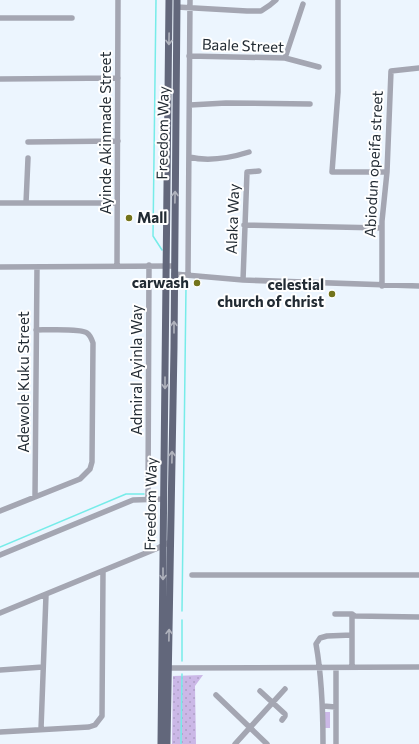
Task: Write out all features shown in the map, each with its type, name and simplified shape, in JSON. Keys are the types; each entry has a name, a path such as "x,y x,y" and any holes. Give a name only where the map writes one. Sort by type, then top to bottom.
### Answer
{"main road":[{"name":"Freedom Way","path":"161,744 169,0"},
{"name":"Freedom Way","path":"167,744 177,3"}],"street":[{"name":"Ayinde Akinmade Street","path":"117,265 118,0"},
{"path":"188,276 190,0"},
{"path":"177,3 190,7 261,11 276,0"},
{"path":"338,0 338,92 332,172 387,172"},
{"path":"285,58 303,4"},
{"path":"0,18 72,18"},
{"name":"Baale Street","path":"189,56 285,58 319,67"},
{"name":"Abiodun opeifa street","path":"382,286 382,228 387,172 391,71 419,68"},
{"path":"0,79 118,78"},
{"path":"190,105 226,103 310,104"},
{"path":"28,142 118,141"},
{"path":"189,156 203,159 216,159 249,152"},
{"path":"26,203 28,158"},
{"name":"Alaka Way","path":"243,280 247,172 259,171"},
{"path":"0,203 117,203"},
{"path":"244,225 382,228"},
{"path":"0,267 117,265 174,266"},
{"name":"Admiral Ayinla Way","path":"148,499 149,265"},
{"name":"Adewole Kuku Street","path":"35,497 37,267"},
{"path":"174,274 243,280 382,286 419,286"},
{"path":"0,511 80,478 90,469 93,455 92,339 87,333 80,330 36,330"},
{"path":"0,555 133,500 164,499"},
{"path":"0,613 170,542"},
{"path":"0,732 89,727 95,725 102,716 102,571"},
{"path":"192,575 419,575"},
{"path":"41,729 46,595"},
{"path":"335,614 352,614 355,616 419,616"},
{"path":"352,614 352,667"},
{"path":"323,744 323,706 320,668 316,644 318,640 327,636 352,635"},
{"path":"0,670 43,666"},
{"path":"168,668 419,667"},
{"path":"336,668 336,744"},
{"path":"235,744 285,689"},
{"path":"260,691 285,715 282,720"},
{"path":"216,695 267,744"},
{"path":"323,706 336,707"}],"shaded area":[{"path":"203,675 195,686 196,744 172,744 173,676"},
{"path":"322,712 330,712 330,728 322,728"}],"waterway":[{"path":"156,0 153,236 162,250"},
{"path":"182,280 186,287 182,611"},
{"path":"0,547 126,494 144,494"},
{"path":"182,620 182,661"},
{"path":"181,744 182,674"}],"place":[{"name":"Mall","path":"129,218"},
{"name":"carwash","path":"197,283"},
{"name":"celestial church of christ","path":"332,294"}]}
